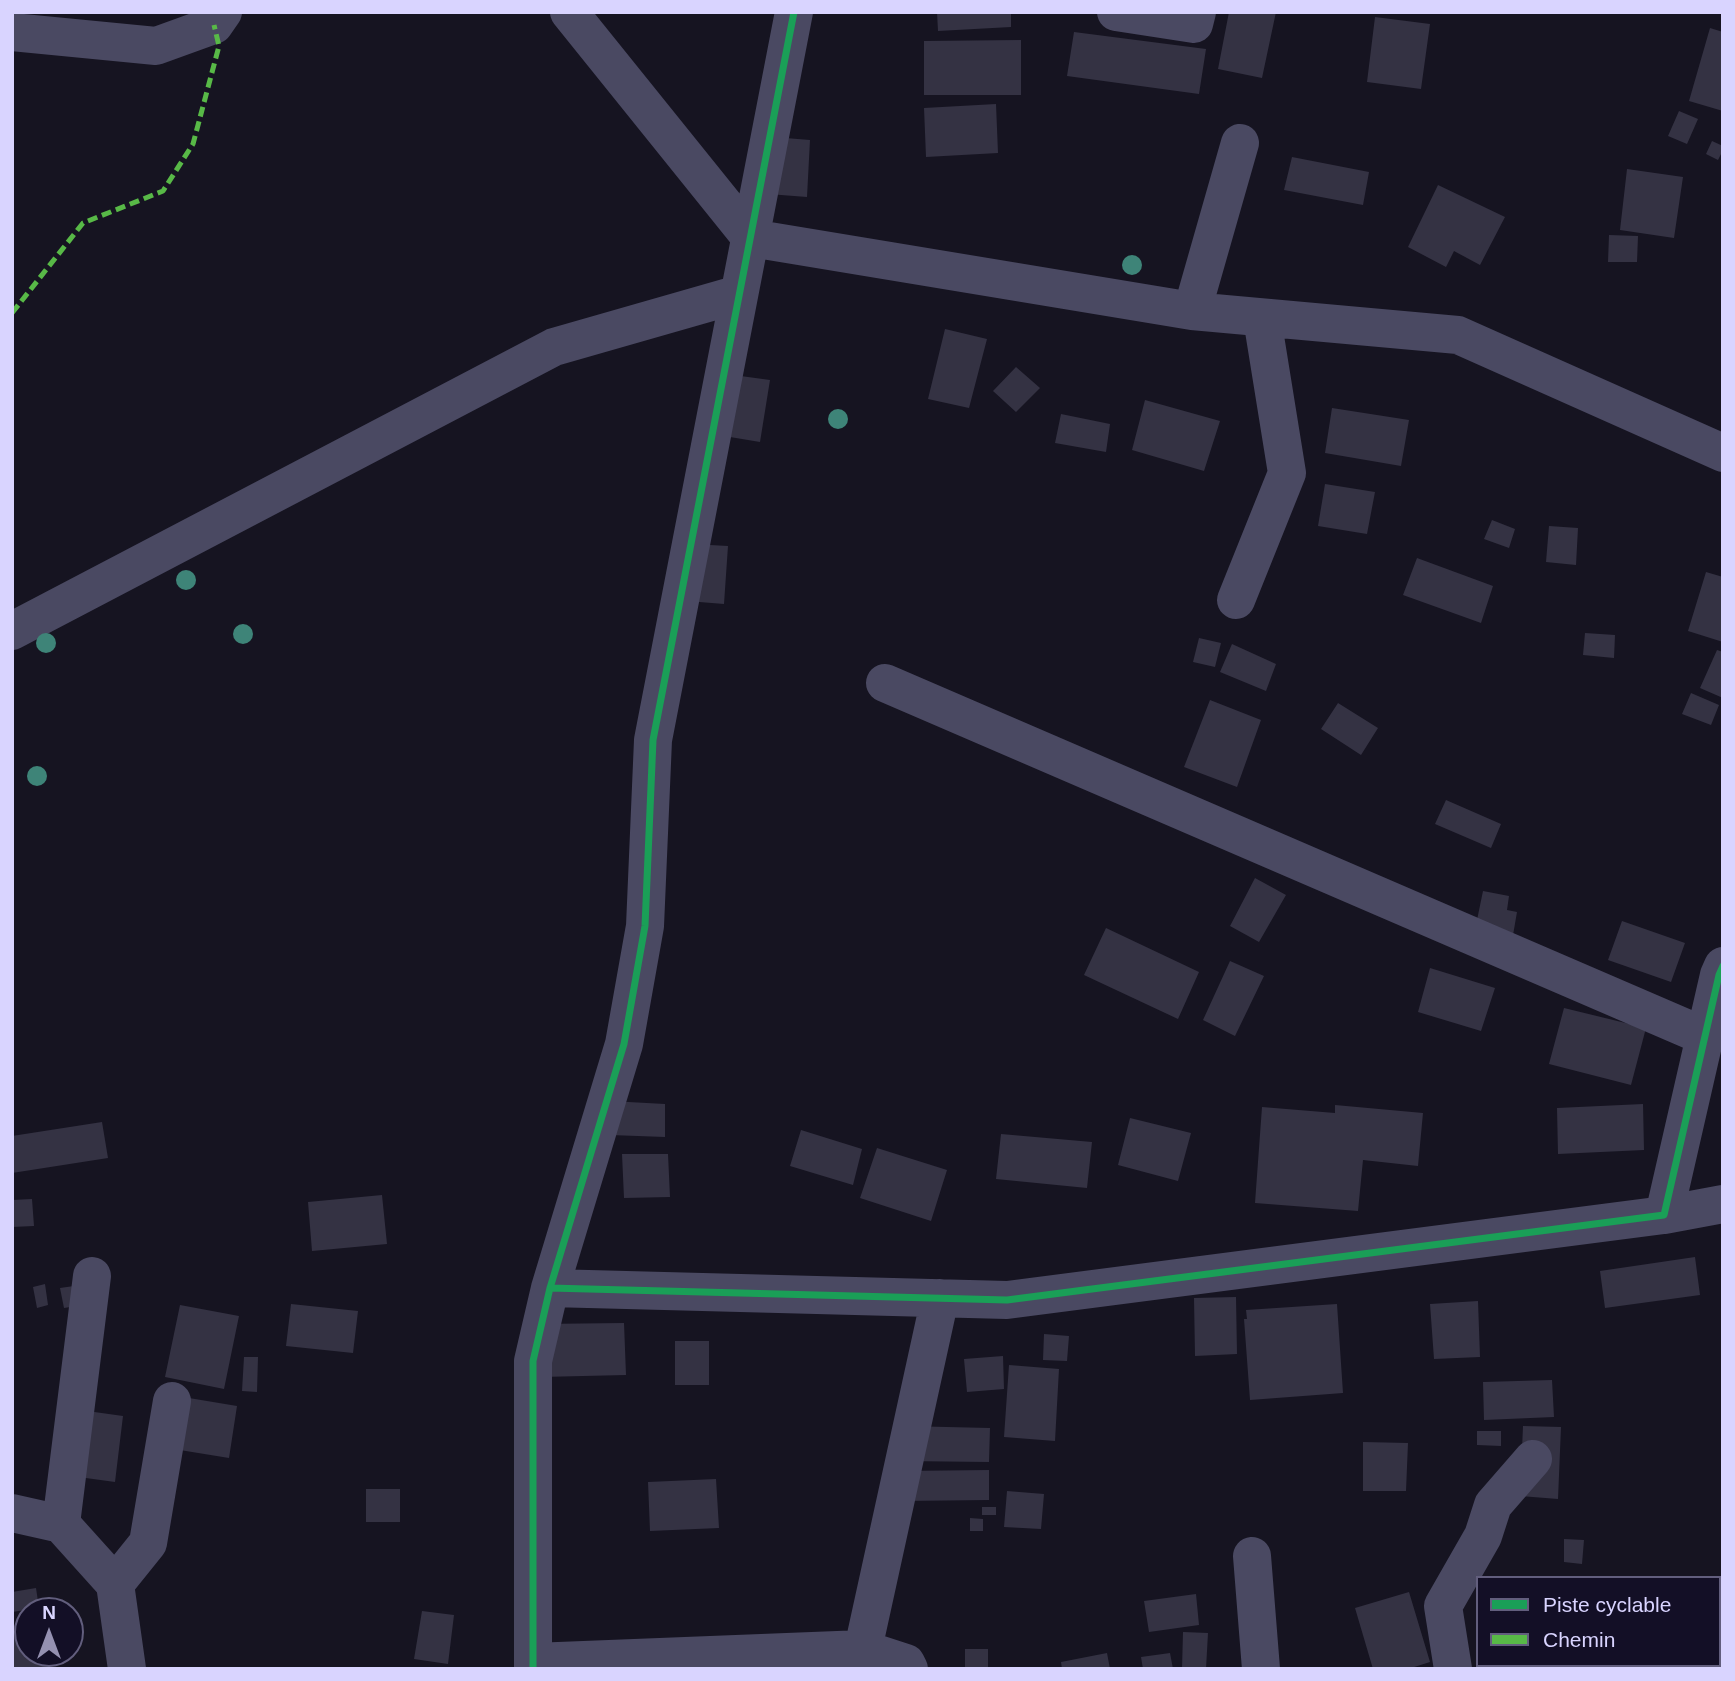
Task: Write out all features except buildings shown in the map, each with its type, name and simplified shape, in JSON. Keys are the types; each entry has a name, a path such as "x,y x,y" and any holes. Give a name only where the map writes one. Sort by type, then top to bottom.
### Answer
{"street":[{"path":"12,32 156,46 214,25 223,12"},
{"path":"569,12 751,238 1192,311 1458,335 1723,453"},
{"path":"794,12 653,740 645,926 624,1044 550,1287 534,1361 534,1665 738,1661 863,1649 906,1663 909,1669"},
{"path":"1116,12 1194,24 1197,12"},
{"path":"1192,311 1240,143"},
{"path":"12,631 555,347 739,294"},
{"path":"1236,600 1287,472 1262,318"},
{"path":"886,683 1704,1037"},
{"path":"1664,1215 1718,975 1723,965"},
{"path":"550,1287 1007,1300 1664,1215 1723,1204"},
{"path":"61,1524 92,1276"},
{"path":"863,1649 940,1298"},
{"path":"115,1584 148,1544 172,1401"},
{"path":"1453,1669 1443,1606 1483,1536 1493,1505 1533,1459"},
{"path":"12,1513 61,1524 115,1584 127,1669"},
{"path":"1252,1556 1261,1669"}],"marked path":[{"path":"12,313 83,223 163,191 193,144 219,46 214,25"}],"cycle path":[{"path":"533,1669 533,1361 550,1288 624,1044 645,926 653,740 794,12"},
{"path":"550,1288 1007,1300 1664,1215 1723,966"}]}
